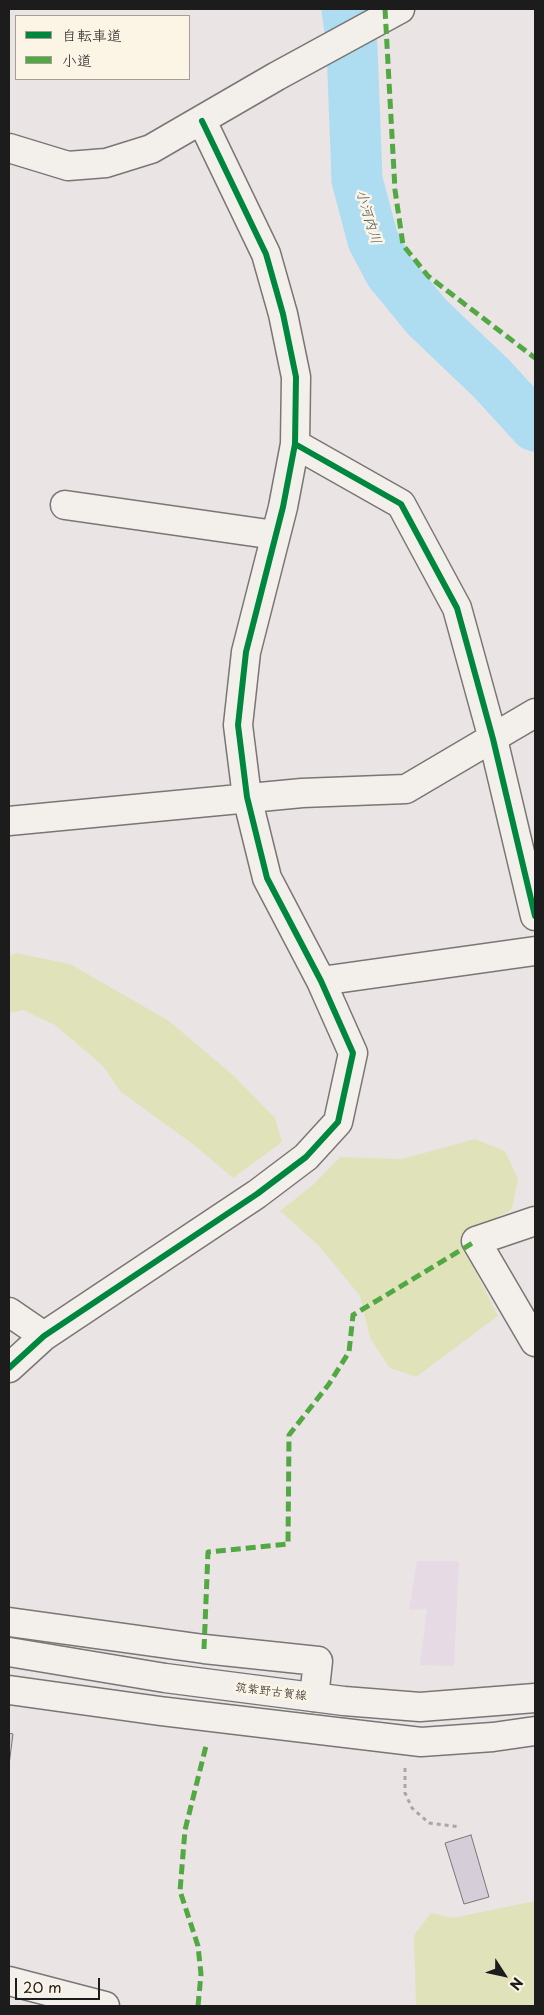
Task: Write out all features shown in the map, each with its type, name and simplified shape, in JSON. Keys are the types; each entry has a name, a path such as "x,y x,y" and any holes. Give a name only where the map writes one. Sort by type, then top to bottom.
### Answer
{"street":[{"path":"9,148 68,166 106,163 151,149 277,76 393,13"},
{"path":"9,1368 44,1336 257,1194 306,1157 338,1122 352,1053 321,981 267,878 247,797 238,725 246,652 283,507 295,444 296,377 283,314 266,254 202,121"},
{"path":"295,444 401,504 457,608 493,739 535,916"},
{"path":"65,505 275,535"},
{"path":"9,821 247,797 406,789 535,713"},
{"path":"321,981 535,951"},
{"path":"535,1221 476,1241 535,1342"},
{"path":"9,1312 44,1336"},
{"path":"9,1622 204,1649 318,1662 314,1697"},
{"name":"筑紫野古賀線","path":"9,1652 165,1678 314,1697 420,1706 535,1698"},
{"path":"9,1690 160,1712 420,1742 493,1737 535,1731"},
{"path":"9,1980 105,2006"}],"path":[{"path":"405,1767 405,1793 412,1808 429,1823 460,1827"}],"shaded area":[{"path":"417,1561 459,1561 454,1666 420,1665 427,1609 409,1610"}],"green space":[{"path":"16,953 70,964 169,1021 234,1076 275,1118 282,1142 233,1178 194,1145 121,1092 102,1065 55,1025 23,1010 9,1013 9,956"},
{"path":"475,1139 505,1151 518,1179 512,1209 459,1239 498,1316 416,1377 390,1368 370,1338 360,1296 319,1246 280,1211 314,1184 340,1157 402,1159"},
{"path":"535,1901 535,2006 416,2006 414,1935 431,1913 453,1918"}],"building":[{"path":"9,1733 13,1734 9,1765"},
{"path":"471,1835 489,1897 464,1904 445,1843"}],"waterway":[{"name":"小河内川","path":"347,9 352,47 357,180 373,240 390,272 427,317 491,378 535,426"}],"marked path":[{"path":"385,9 395,190 403,245 428,276 535,358"},
{"path":"204,1649 208,1552 288,1544 289,1435 329,1384 349,1352 353,1315 476,1241"},
{"path":"198,2006 201,1974 198,1946 180,1891 185,1830 206,1746"}],"cycle path":[{"path":"9,1368 44,1336 257,1194 306,1157 338,1122 353,1053 321,981 267,878 247,797 238,725 246,652 283,507 295,444 296,377 283,314 266,254 202,121"},
{"path":"295,444 401,504 457,608 493,739 535,916"}]}
